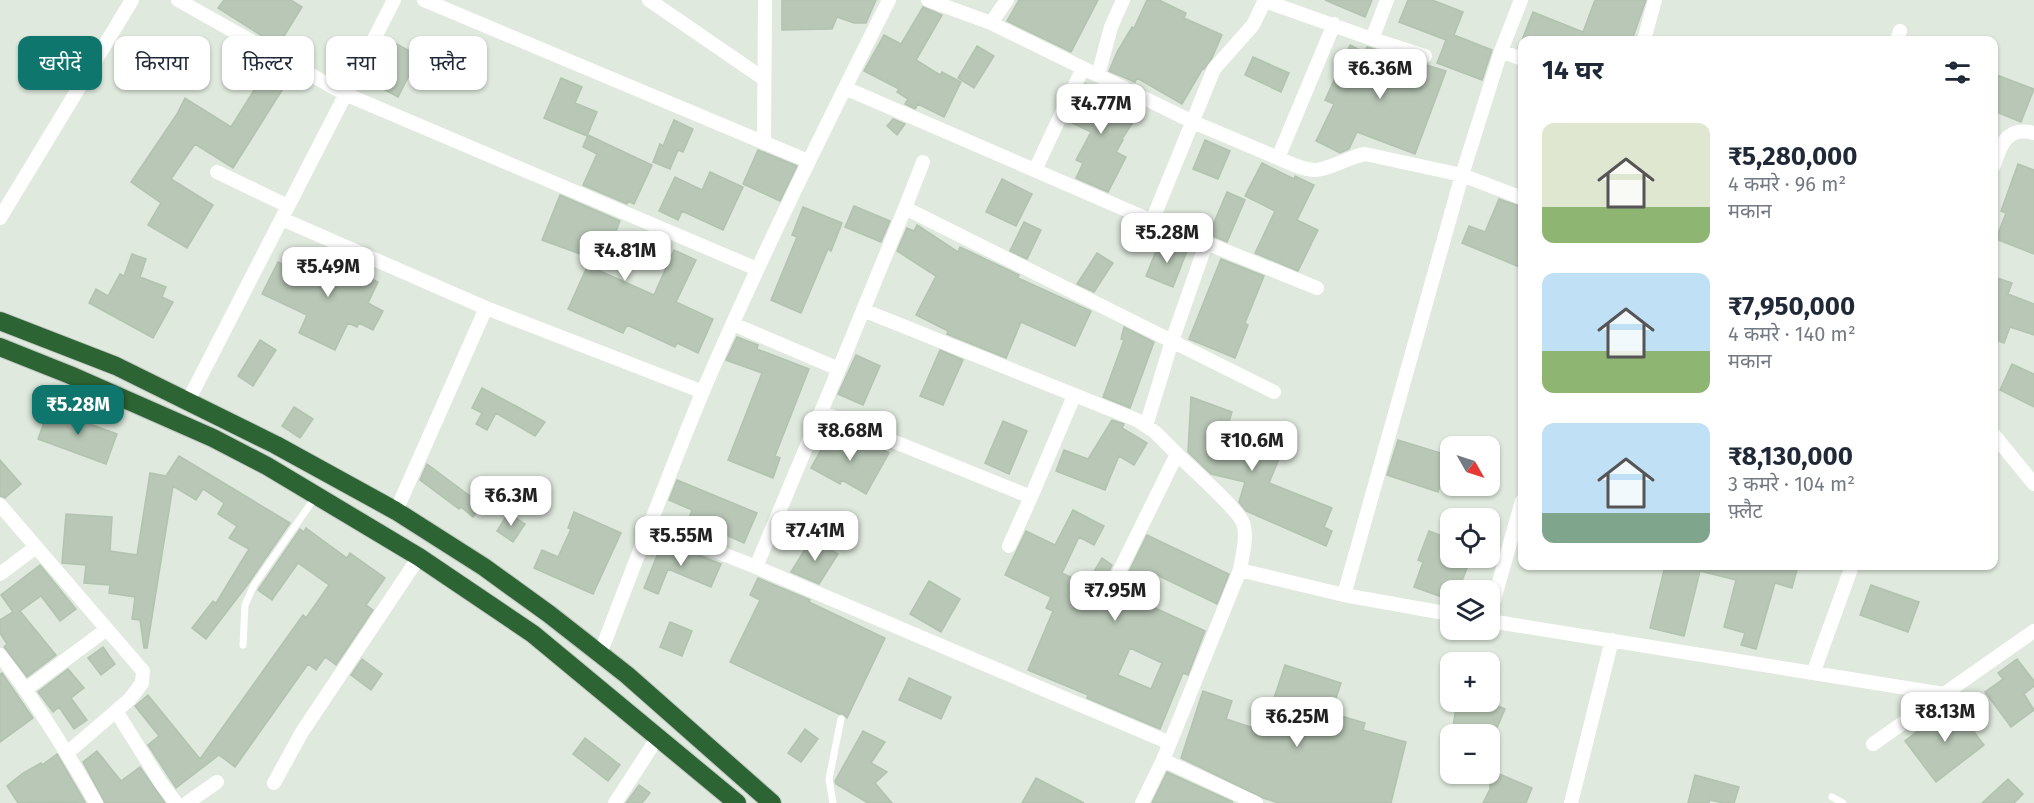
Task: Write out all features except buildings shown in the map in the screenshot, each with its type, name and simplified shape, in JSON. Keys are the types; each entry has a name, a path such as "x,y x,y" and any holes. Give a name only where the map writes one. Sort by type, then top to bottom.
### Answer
{"highway":[{"path":"0,321 116,366 276,445 396,511 484,567 549,614 699,737 772,803"},
{"path":"0,347 92,384 213,438 267,466 419,557 533,634 737,803"}],"street":[{"path":"0,218 132,0"},
{"path":"178,0 345,94 758,269"},
{"path":"188,401 394,0"},
{"path":"424,0 808,161"},
{"path":"649,0 764,80"},
{"path":"764,143 765,0"},
{"path":"600,654 703,392 733,324 808,161 889,0"},
{"path":"928,0 991,23 1192,122 1278,159 1315,170 1365,154 1462,176 1518,197"},
{"path":"991,23 1007,0"},
{"path":"1098,75 1111,27 1123,0"},
{"path":"1152,221 1214,69 1253,25 1265,0 1425,56"},
{"path":"1372,39 1387,0"},
{"path":"1344,595 1462,176 1501,51 1521,0"},
{"path":"1645,36 1655,0"},
{"path":"1278,159 1334,24"},
{"path":"1501,51 1518,57"},
{"path":"1035,170 1083,68"},
{"path":"845,88 1206,244 1317,288"},
{"path":"1998,146 2010,135 2022,131 2034,133"},
{"path":"756,567 923,162"},
{"path":"217,172 288,206"},
{"path":"905,208 1274,392"},
{"path":"282,219 486,308 703,392"},
{"path":"1146,426 1172,341 1206,244"},
{"path":"396,511 486,308"},
{"path":"863,310 1137,420 1155,432 1234,511 1243,523 1245,535 1240,570 1163,760 1142,803"},
{"path":"733,324 839,369"},
{"path":"1009,546 1074,396"},
{"path":"821,412 1031,497"},
{"path":"1998,440 2031,479"},
{"path":"1110,590 1177,454"},
{"path":"2031,479 2034,460"},
{"path":"0,505 143,671 142,683 135,694 67,753"},
{"path":"1500,580 1518,515"},
{"path":"650,525 756,567 1170,743"},
{"path":"0,574 36,547"},
{"path":"274,783 302,732 419,557"},
{"path":"1240,570 1344,595 1440,612"},
{"path":"1814,671 1851,570"},
{"path":"1500,623 1814,671 1944,694"},
{"path":"26,689 106,629"},
{"path":"1874,744 2034,631"},
{"path":"1571,803 1612,640"},
{"path":"0,655 26,689 96,803"},
{"path":"116,711 176,803"},
{"path":"615,803 658,736"},
{"path":"1163,760 1256,803"},
{"path":"187,803 217,782"}],"lane":[{"path":"243,645 245,605 254,585 316,496"},
{"path":"833,803 829,779 841,719"},
{"path":"1832,797 1843,803"}]}
